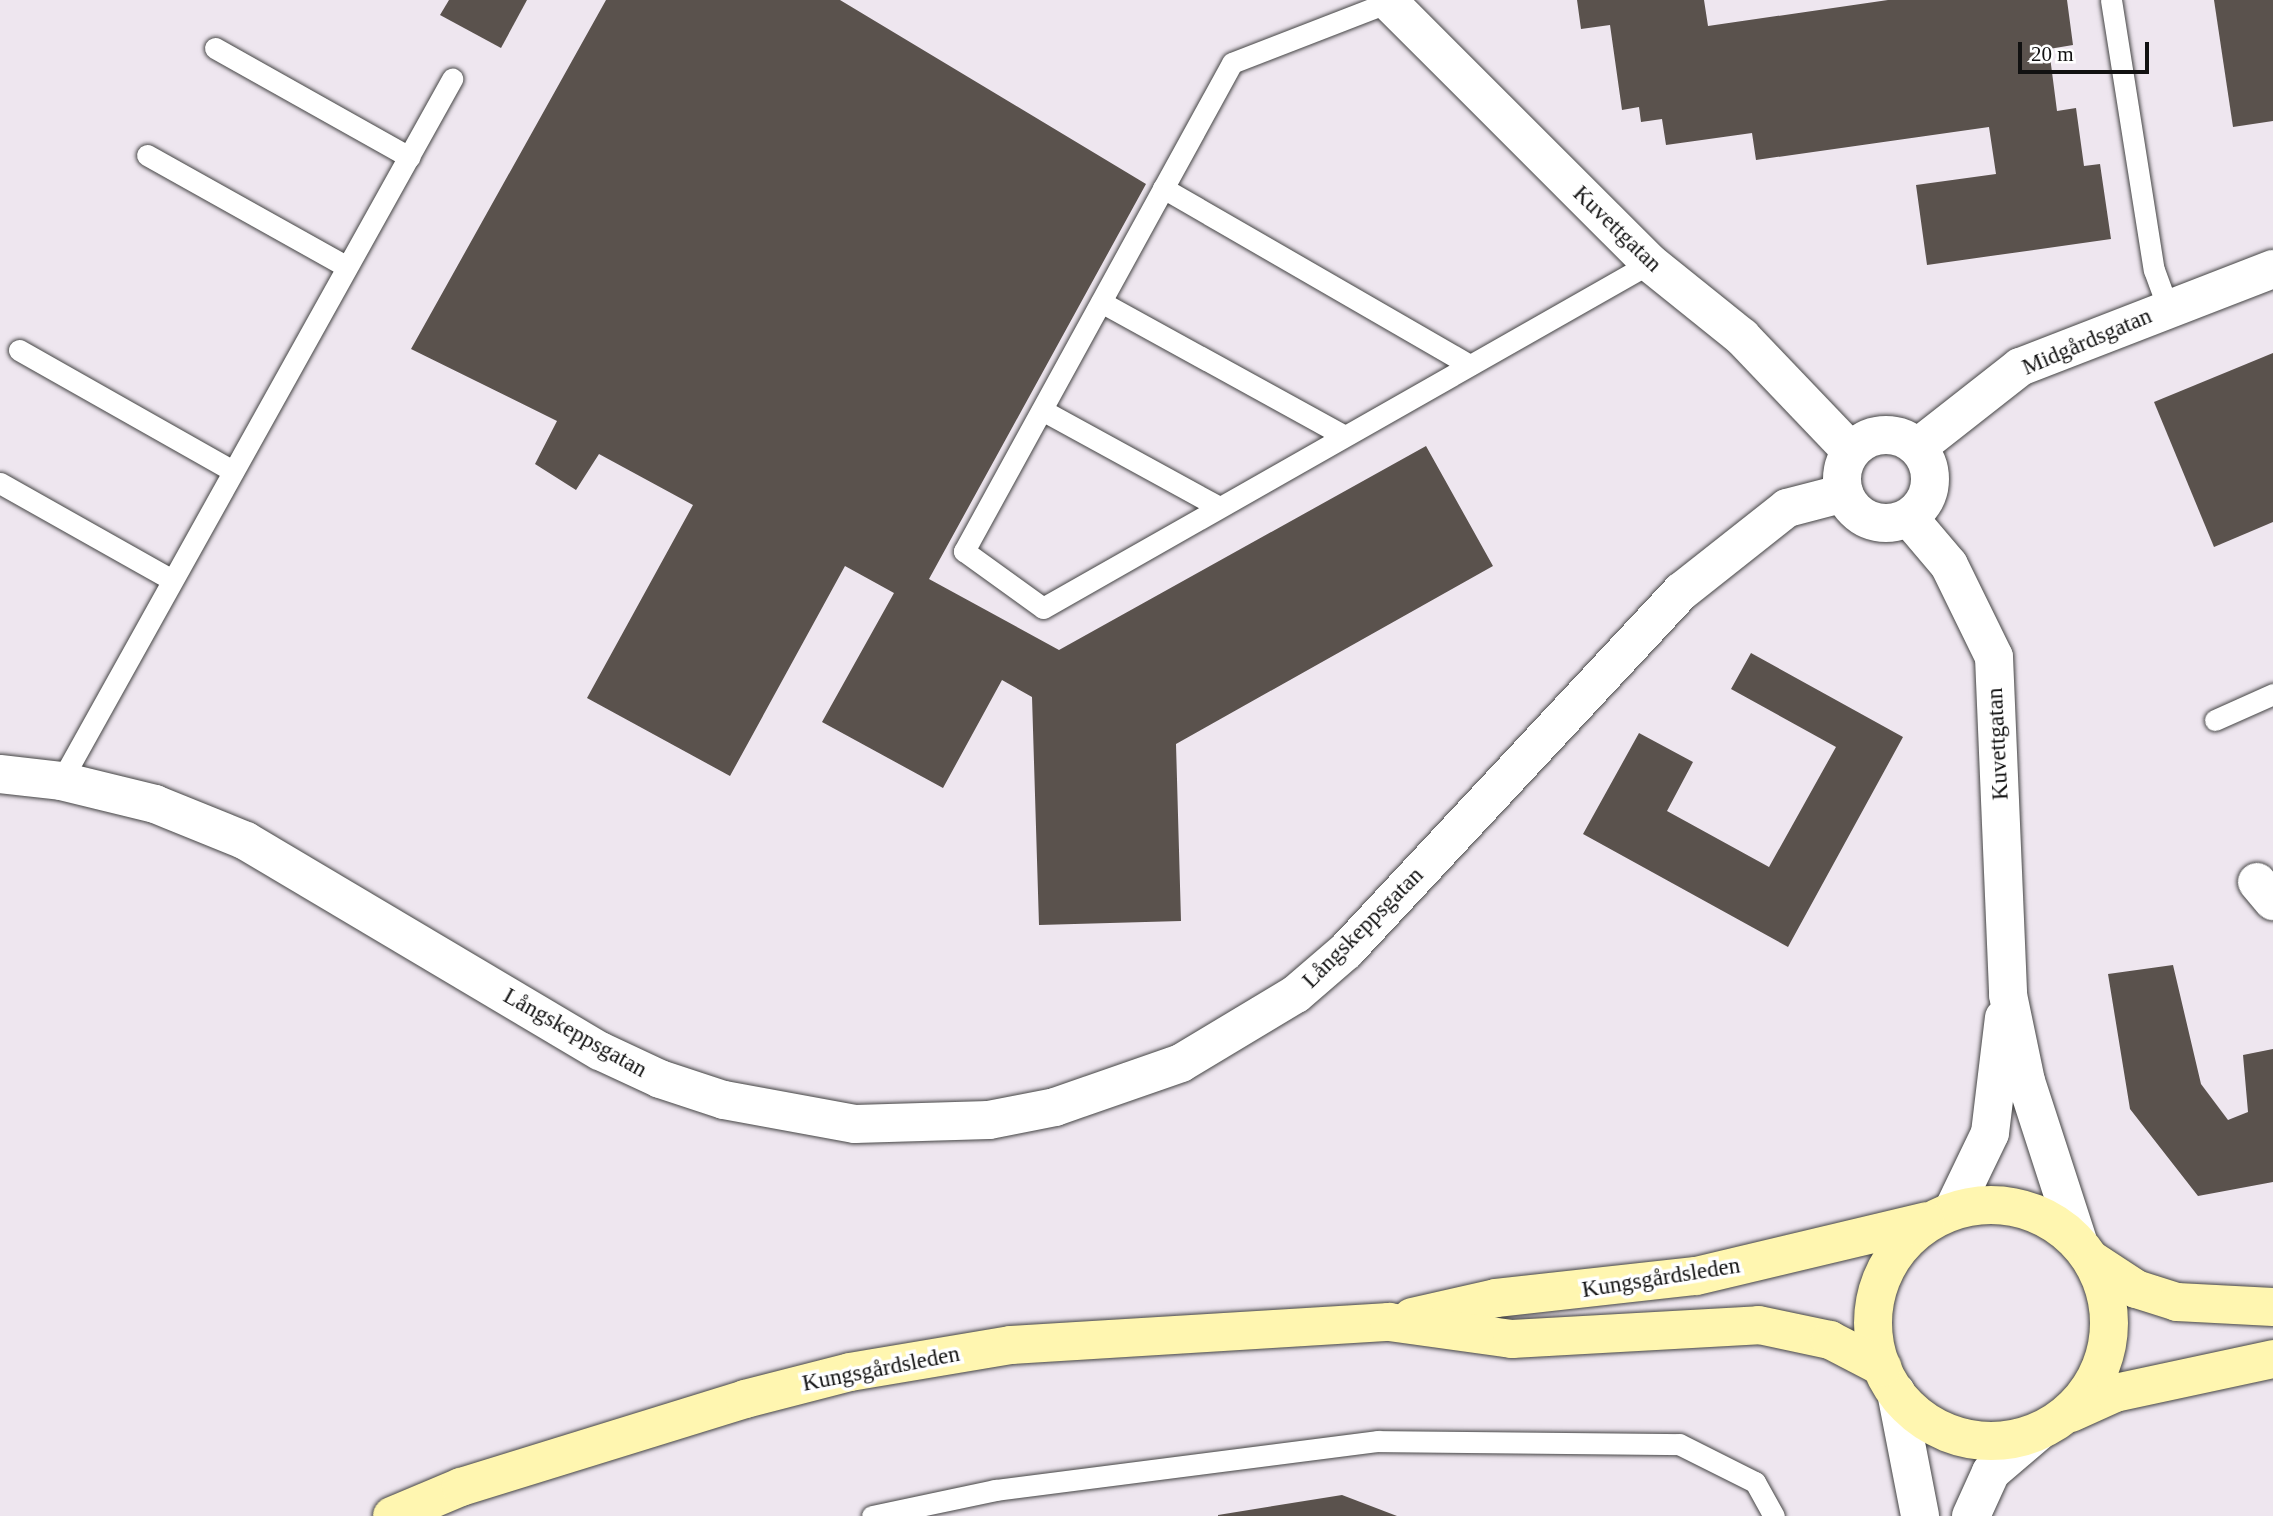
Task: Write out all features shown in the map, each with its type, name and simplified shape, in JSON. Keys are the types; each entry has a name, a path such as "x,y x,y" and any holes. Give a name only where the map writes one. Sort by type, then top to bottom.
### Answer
{"main road":[{"name":"Kungsgårdsleden","path":"392,1516 626,1433 850,1372 1011,1345 1389,1322 1496,1298 1696,1276 1942,1215 2020,1207 2136,1289 2177,1302 2273,1307"},
{"path":"1889,1380 1874,1331 1879,1284 1909,1237 1942,1215"},
{"path":"2052,1424 2089,1390 2106,1348 2105,1292 2085,1251"},
{"name":"Kungsgårdsleden","path":"1389,1322 1512,1339 1793,1328 1889,1380 1945,1432 1976,1440 2052,1424 2115,1393 2273,1359"}],"street":[{"name":"Kuvettgatan","path":"1389,2 1650,263 1742,337 1850,450"},
{"name":"Midgårdsgatan","path":"1918,447 2020,367 2273,269"},
{"path":"1880,435 1918,447 1929,485 1910,519 1870,520 1844,493 1850,450 1880,435"},
{"name":"Långskeppsgatan","path":"0,774 61,780 155,804 246,842 600,1051 660,1079 724,1101 855,1124 989,1120 1055,1107 1156,1073 1296,994 1346,951 1682,591 1787,508 1844,493"},
{"name":"Kuvettgatan","path":"1910,519 1950,565 1994,657 2008,995 2026,1081 2085,1251"},
{"name":"Kuvettgatan","path":"1942,1215 1990,1133 2008,995"},
{"path":"1889,1380 1920,1516"},
{"path":"1970,1516 1991,1472 2052,1424"}],"lane":[{"path":"2111,0 2154,270 2168,308"},
{"path":"1389,2 1232,62 964,551 1043,608 1650,263"},
{"path":"215,48 409,157"},
{"path":"61,780 452,79"},
{"path":"147,155 347,267"},
{"path":"1163,188 1470,365"},
{"path":"1101,302 1345,436"},
{"path":"19,350 233,471"},
{"path":"1042,410 1219,507"},
{"path":"0,483 172,580"},
{"path":"2215,720 2273,694"},
{"path":"872,1516 995,1490 1378,1441 1679,1444 1755,1482 1774,1516"}],"shaded area":[{"path":"0,0 2273,0 2273,1516 0,1516"}],"building":[{"path":"449,0 527,0 501,48 440,15"},
{"path":"606,0 840,0 1146,184 929,579 1059,650 1426,446 1493,566 1176,744 1181,921 1039,925 1032,697 1002,680 943,788 822,722 894,593 845,566 730,776 587,698 693,505 599,454 576,490 535,464 557,421 411,349"},
{"path":"1577,0 1704,0 1708,26 1888,0 2067,0 2073,45 2049,49 2057,111 2076,108 2084,166 2100,164 2111,239 1927,265 1916,185 1996,174 1989,127 1756,160 1752,133 1666,145 1662,119 1641,122 1639,107 1622,110 1610,25 1581,29"},
{"path":"2214,0 2273,0 2273,121 2233,127"},
{"path":"2273,353 2273,522 2214,547 2154,402"},
{"path":"1751,653 1903,737 1788,947 1583,834 1639,733 1693,762 1667,811 1769,867 1836,747 1731,689"},
{"path":"2173,965 2201,1084 2228,1120 2248,1112 2243,1055 2273,1049 2273,1182 2198,1196 2130,1109 2108,974"},
{"path":"1342,1495 1397,1516 1218,1516 1218,1515"}]}
